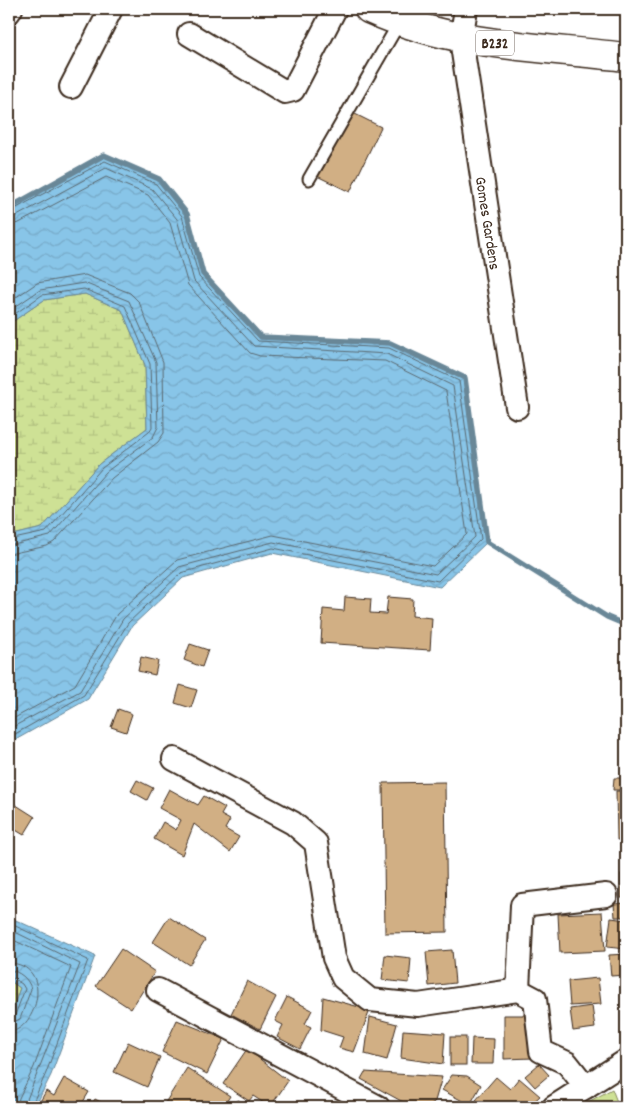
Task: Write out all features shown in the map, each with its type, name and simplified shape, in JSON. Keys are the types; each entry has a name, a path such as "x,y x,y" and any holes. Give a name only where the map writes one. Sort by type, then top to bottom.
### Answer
{"main road":[{"name":"B232","path":"369,9 399,22 461,40 626,57"}],"street":[{"path":"71,87 111,9"},
{"path":"189,34 285,92 293,90 335,9"},
{"name":"Gomes Gardens","path":"466,9 461,40 517,407"},
{"path":"174,759 293,823 316,842 334,958 342,978 370,1000 418,1005 518,990 535,999 541,1051 567,1063 586,1087"},
{"path":"518,990 522,905 606,895"},
{"path":"158,990 378,1107"},
{"path":"554,1107 626,1061"}],"lane":[{"path":"309,179 399,22"}],"green space":[{"path":"85,294 122,310 145,365 147,428 99,464 42,528 9,536 9,324 44,300"},
{"path":"9,980 20,988 9,1019"},
{"path":"612,1089 619,1107 579,1107"}],"water":[{"path":"104,155 159,179 187,214 203,274 261,337 390,343 465,378 487,542 440,587 272,553 183,578 132,626 88,699 17,739 9,740 9,536 42,528 99,464 147,428 145,365 122,310 85,294 44,300 9,324 9,208"},
{"path":"9,917 95,956 51,1075 35,1107 9,1107 9,1019 20,988 9,980"}],"building":[{"path":"349,111 381,127 350,192 317,176"},
{"path":"345,597 371,599 370,613 386,614 388,597 413,599 412,616 432,618 430,650 321,643 323,609 344,611"},
{"path":"190,644 208,650 202,667 184,660"},
{"path":"141,657 158,661 155,675 138,671"},
{"path":"180,685 197,690 191,708 175,703"},
{"path":"118,709 132,714 126,732 111,727"},
{"path":"614,778 626,778 626,790 613,790"},
{"path":"137,780 153,788 147,800 131,791"},
{"path":"445,782 447,932 385,933 383,783"},
{"path":"169,789 198,805 204,796 225,808 221,815 230,820 225,829 239,837 230,852 194,824 182,855 154,839 163,822 176,830 181,820 159,808"},
{"path":"616,791 626,791 626,840 617,840"},
{"path":"13,803 35,817 24,835 9,826 9,810"},
{"path":"621,874 626,874 626,898 621,898"},
{"path":"626,903 626,917 615,917 614,904"},
{"path":"602,912 605,951 560,953 558,914"},
{"path":"169,917 205,940 189,965 153,942"},
{"path":"611,918 626,920 626,949 607,947"},
{"path":"121,949 155,972 131,1009 96,986"},
{"path":"452,950 455,983 429,986 426,952"},
{"path":"626,954 626,975 611,976 609,955"},
{"path":"385,955 411,958 409,983 382,980"},
{"path":"598,978 601,1004 570,1006 568,981"},
{"path":"247,981 276,997 260,1029 231,1014"},
{"path":"287,997 312,1010 305,1024 311,1027 300,1049 277,1037 283,1025 275,1021"},
{"path":"323,997 370,1010 354,1052 339,1048 343,1037 321,1030"},
{"path":"592,1006 595,1028 573,1031 570,1009"},
{"path":"504,1015 533,1015 533,1058 504,1059"},
{"path":"370,1017 397,1024 387,1060 365,1054"},
{"path":"177,1020 224,1039 207,1074 162,1052"},
{"path":"403,1030 445,1033 443,1064 401,1058"},
{"path":"450,1037 466,1037 466,1065 450,1065"},
{"path":"472,1038 494,1039 493,1064 471,1064"},
{"path":"128,1042 160,1057 147,1087 114,1072"},
{"path":"247,1049 288,1081 270,1107 253,1096 249,1101 223,1084"},
{"path":"539,1064 549,1075 535,1087 525,1076"},
{"path":"187,1068 230,1096 223,1107 172,1107 165,1103"},
{"path":"365,1072 442,1077 435,1101 428,1107 412,1107 361,1079"},
{"path":"452,1075 467,1076 481,1085 470,1105 442,1090"},
{"path":"496,1077 510,1089 519,1078 540,1096 528,1107 485,1107 476,1100"},
{"path":"64,1078 89,1092 80,1107 37,1107 46,1091 54,1096"},
{"path":"95,1099 110,1107 90,1107"},
{"path":"238,1100 249,1107 234,1107"}],"waterway":[{"path":"9,208 104,155 159,179 187,214 203,274 261,337 390,343 465,378 487,542 607,617 626,625"}]}
